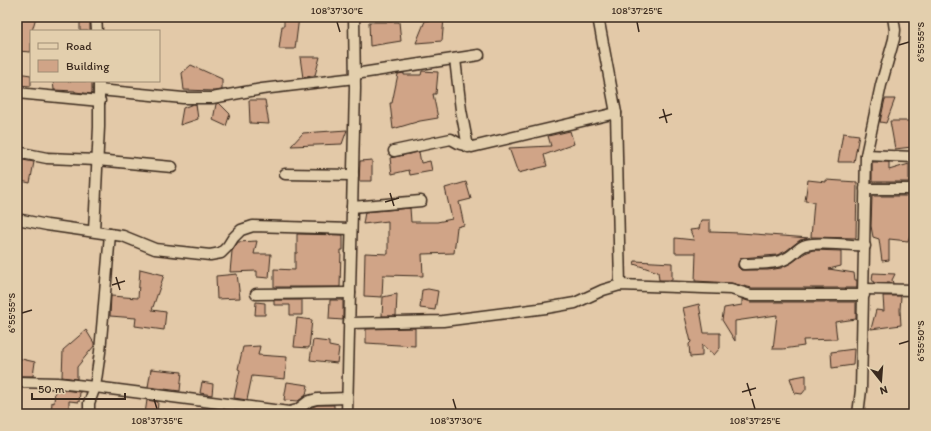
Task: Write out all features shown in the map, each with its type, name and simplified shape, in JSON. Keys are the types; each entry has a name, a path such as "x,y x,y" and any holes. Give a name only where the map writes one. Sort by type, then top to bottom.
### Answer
{"street":[{"path":"96,17 97,30"},
{"path":"347,414 355,76 354,17 358,17"},
{"path":"598,17 616,113 620,285"},
{"path":"858,414 861,390 866,155 881,85 894,39 895,30 893,17"},
{"path":"17,93 99,91 183,98 212,98 355,76 413,64 479,55"},
{"path":"455,59 461,110 468,146"},
{"path":"94,231 99,91"},
{"path":"394,151 451,139 468,146 616,113"},
{"path":"17,152 47,158 97,160 172,167"},
{"path":"866,155 914,157"},
{"path":"285,174 352,175"},
{"path":"865,189 914,189"},
{"path":"352,207 421,201"},
{"path":"17,219 123,236 155,249 210,254 221,253 241,230 253,226 351,229"},
{"path":"89,414 89,403 95,387 100,352 110,234"},
{"path":"744,264 780,261 789,258 801,247 807,244 865,246"},
{"path":"349,323 443,321 546,308 575,303 603,290 620,285 731,289 752,295 914,290"},
{"path":"256,294 350,293"},
{"path":"17,382 57,383 95,387 289,412 297,410 309,401 317,399 347,398"}],"building":[{"path":"17,17 36,17 32,30 30,30 30,52 17,51"},
{"path":"90,17 90,30 80,30 80,18"},
{"path":"284,17 299,17 295,49 279,49 282,26 284,26"},
{"path":"444,18 442,41 416,43 425,21"},
{"path":"369,22 399,22 401,41 370,46"},
{"path":"300,57 320,57 315,75 303,78"},
{"path":"191,65 222,79 222,90 184,90 182,73"},
{"path":"422,71 438,72 436,94 433,94 438,118 420,121 393,129 390,103 392,103 398,74 404,73 404,75 421,75"},
{"path":"17,73 30,75 31,86 17,85"},
{"path":"53,82 92,82 92,94 75,91 54,90"},
{"path":"885,99 895,99 886,123 880,122"},
{"path":"249,100 265,100 269,124 250,123"},
{"path":"219,103 230,114 226,126 213,120 216,104"},
{"path":"196,104 198,119 180,125 183,108"},
{"path":"890,121 910,121 912,147 895,149"},
{"path":"347,130 342,144 291,146 303,133"},
{"path":"570,131 574,144 544,155 547,166 518,173 509,148 551,146 548,136"},
{"path":"843,133 859,135 854,162 838,162"},
{"path":"419,152 421,163 430,161 432,171 410,175 409,170 392,174 390,158"},
{"path":"17,159 34,162 30,183 17,180"},
{"path":"372,160 372,181 359,181 360,161"},
{"path":"872,162 889,162 889,170 909,164 909,182 872,182"},
{"path":"808,180 826,182 826,180 857,182 856,238 811,237 814,202 805,201"},
{"path":"466,182 471,199 459,202 464,225 457,227 454,253 422,254 423,276 383,275 382,297 364,296 365,253 388,254 388,221 363,224 365,212 410,208 411,222 437,222 452,219 445,188"},
{"path":"872,196 914,196 914,225 908,241 889,239 889,260 882,261 879,239 873,237 871,226"},
{"path":"701,220 710,220 710,232 810,238 800,240 786,251 777,255 741,258 738,267 741,270 768,270 781,268 793,262 805,253 813,250 841,251 841,266 829,269 854,273 855,280 857,280 857,288 752,288 731,283 695,281 696,253 675,253 675,238 694,240 690,230 699,229"},
{"path":"297,234 343,235 340,287 274,287 274,269 295,270"},
{"path":"257,241 254,254 271,254 269,278 257,277 257,271 230,272 232,251 238,242"},
{"path":"635,261 672,263 672,280 659,280 658,272 634,264"},
{"path":"140,269 164,275 152,310 166,312 164,330 135,326 136,318 110,316 111,296 138,298"},
{"path":"873,273 895,274 892,280 893,283 874,283 872,279"},
{"path":"237,274 240,298 217,299 216,276"},
{"path":"428,289 438,291 435,310 420,308 422,290"},
{"path":"397,294 396,316 382,316 383,297"},
{"path":"883,296 901,296 901,325 871,329 876,310 884,311"},
{"path":"742,299 751,302 856,302 856,319 835,322 837,339 803,340 804,346 773,349 777,315 735,321 735,341 722,320 724,308 742,305"},
{"path":"274,300 302,300 302,315 290,315 290,305 274,305"},
{"path":"330,300 343,300 343,320 329,319"},
{"path":"256,302 265,303 265,315 255,315"},
{"path":"699,304 704,333 720,333 720,348 714,355 702,345 702,356 690,357 689,344 691,342 683,308"},
{"path":"297,318 312,320 309,348 294,347"},
{"path":"415,328 415,346 366,343 366,329"},
{"path":"86,330 94,343 94,346 77,367 77,379 62,377 63,350"},
{"path":"313,340 329,342 329,346 339,348 337,363 310,360"},
{"path":"260,346 258,355 287,357 285,379 252,376 247,400 234,398 243,347"},
{"path":"854,349 853,365 832,368 831,352"},
{"path":"17,358 35,362 33,376 17,376"},
{"path":"151,369 182,372 180,391 148,387"},
{"path":"806,375 806,389 802,394 795,393 790,378"},
{"path":"202,382 213,384 212,395 200,393"},
{"path":"287,382 308,385 306,395 298,401 284,400"},
{"path":"55,389 80,392 79,402 69,401 69,414 51,414 52,402 54,403"},
{"path":"147,400 158,402 157,414 145,414"},
{"path":"318,405 334,405 334,414 302,414 312,407"}]}
